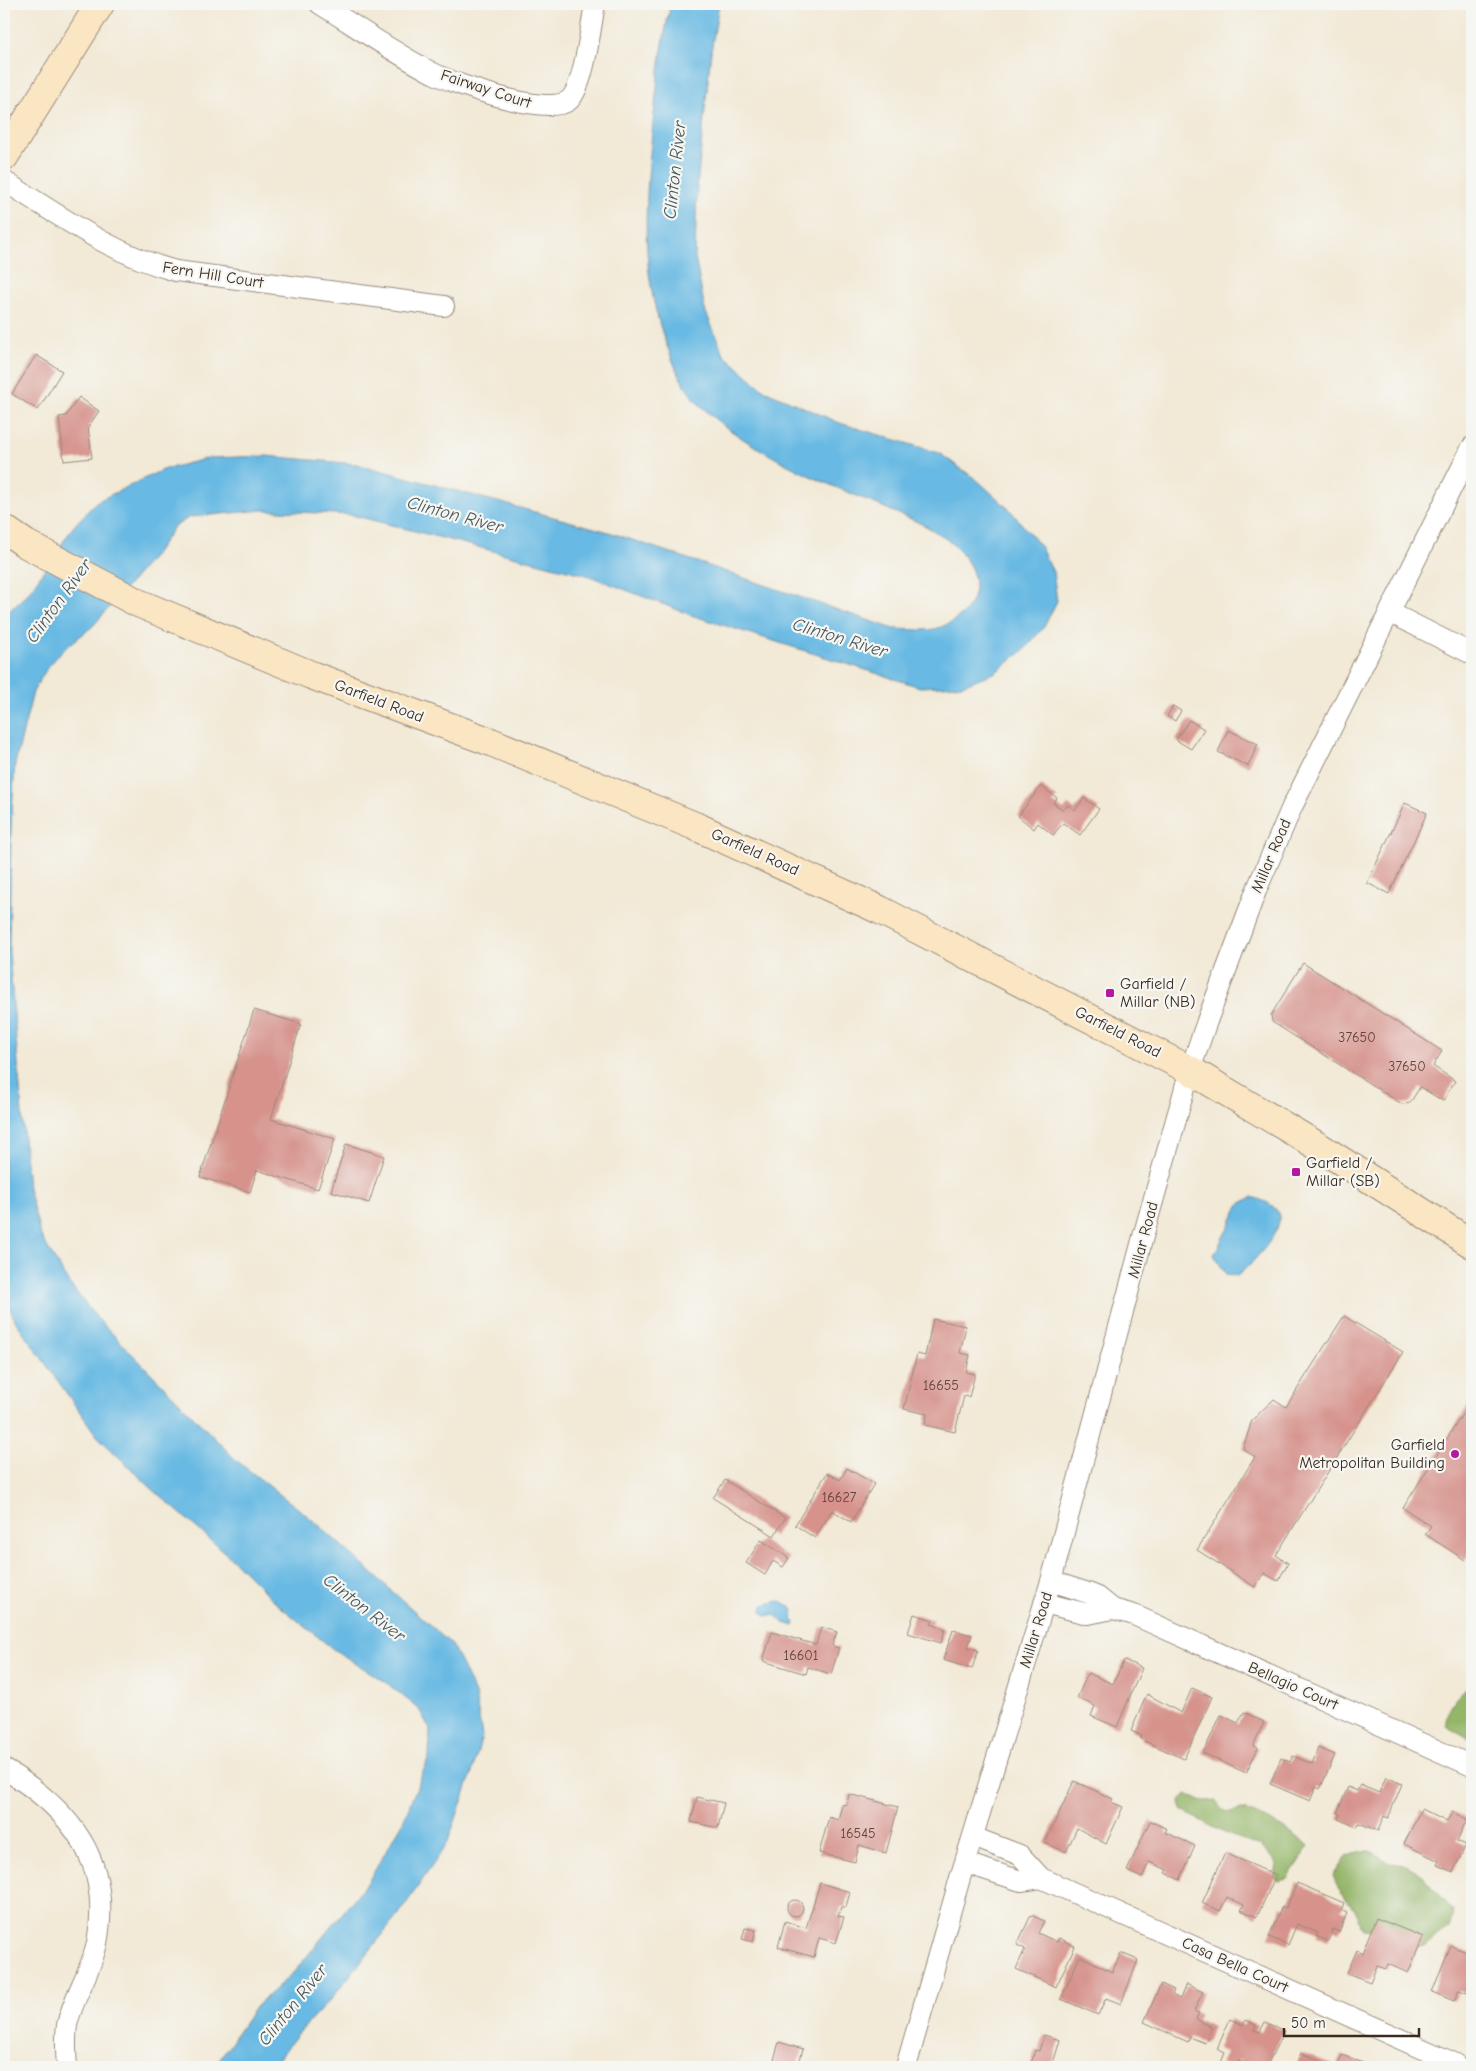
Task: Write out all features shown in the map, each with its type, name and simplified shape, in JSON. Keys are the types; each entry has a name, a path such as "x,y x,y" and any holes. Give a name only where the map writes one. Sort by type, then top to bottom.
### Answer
{"main road":[{"path":"4,157 100,4"},
{"name":"Garfield Road","path":"4,529 26,544 138,603 311,675 500,746 695,826 880,910 1190,1070 1321,1148 1472,1244"}],"street":[{"name":"Fairway Court","path":"320,4 436,74 523,104 543,107 568,101 575,92 583,66 595,4"},
{"name":"Fern Hill Court","path":"4,182 102,242 154,265 176,271 444,306"},
{"name":"Millar Road","path":"906,2067 965,1863 1051,1581 1190,1070 1223,975 1269,858 1341,708 1391,612 1472,447"},
{"path":"1391,612 1472,654"},
{"name":"Bellagio Court","path":"1051,1581 1098,1597 1112,1609 1134,1615 1472,1766"},
{"name":"Bellagio Court","path":"1044,1603 1080,1614 1097,1613 1112,1609"},
{"path":"4,1769 30,1786 63,1813 81,1839 94,1867 100,1910 97,1943 67,2026 67,2067"},
{"name":"Casa Bella Court","path":"973,1837 1020,1855 1041,1878 1456,2064"},
{"name":"Casa Bella Court","path":"965,1863 1021,1881 1041,1878"}],"green space":[{"path":"1468,1688 1472,1690 1472,1740 1446,1725 1447,1715 1452,1704 1459,1694"},
{"path":"1187,1794 1205,1802 1216,1801 1225,1811 1248,1811 1287,1830 1309,1846 1287,1879 1278,1881 1275,1878 1277,1864 1275,1859 1260,1846 1224,1833 1181,1810 1180,1801"},
{"path":"1360,1851 1371,1851 1390,1863 1406,1865 1424,1876 1453,1911 1450,1926 1426,1946 1413,1948 1362,1927 1351,1904 1339,1889 1333,1876 1346,1857"}],"water":[{"name":"Clinton River","path":"671,4 719,4 711,52 697,186 695,257 705,310 724,355 764,390 840,423 939,453 977,480 1010,510 1040,546 1053,572 1057,601 1044,627 1024,650 996,672 962,685 920,687 691,615 587,575 352,515 263,510 190,517 174,527 155,554 93,626 64,649 47,668 33,692 15,764 11,826 9,952 28,1188 41,1236 68,1282 97,1318 237,1461 314,1521 452,1645 475,1694 482,1736 472,1773 447,1844 399,1914 331,1999 296,2036 272,2067 214,2067 256,2006 294,1972 368,1882 402,1824 429,1757 430,1729 418,1708 384,1681 333,1649 276,1603 231,1558 149,1486 97,1436 16,1322 4,1296 4,616 29,592 74,526 96,502 162,470 209,458 266,456 357,464 609,532 894,629 936,629 955,619 966,610 972,600 975,589 974,577 970,565 951,543 924,525 814,478 753,445 708,413 686,388 679,375 660,326 648,267 646,237 648,176 654,114 663,45"},
{"path":"1252,1197 1276,1209 1279,1224 1276,1232 1264,1249 1249,1265 1237,1276 1226,1274 1214,1255 1240,1204"},
{"path":"778,1601 791,1606 794,1610 792,1619 795,1622 794,1626 784,1623 774,1614 767,1616 762,1611 763,1605"}],"building":[{"path":"36,355 62,371 38,410 12,394"},
{"path":"79,397 99,411 88,427 92,458 64,461 59,417 66,416"},
{"path":"1173,706 1181,711 1175,721 1167,716"},
{"path":"1189,720 1204,729 1191,749 1176,740"},
{"path":"1228,730 1258,744 1248,766 1218,752"},
{"path":"1041,786 1057,798 1053,803 1064,810 1068,805 1075,810 1084,798 1099,809 1080,835 1063,823 1053,835 1038,823 1034,829 1018,816"},
{"path":"1405,803 1427,813 1389,894 1367,883"},
{"path":"1303,963 1442,1051 1433,1066 1455,1081 1443,1101 1420,1087 1410,1103 1402,1104 1272,1022 1271,1015"},
{"path":"254,1010 301,1024 271,1119 335,1139 318,1189 257,1170 250,1192 200,1177"},
{"path":"346,1144 384,1156 369,1203 331,1191"},
{"path":"1344,1316 1403,1352 1276,1555 1288,1563 1278,1581 1264,1573 1255,1587 1197,1550 1255,1457 1243,1449 1252,1420 1274,1399 1286,1407"},
{"path":"933,1319 966,1326 960,1353 970,1355 966,1372 975,1374 969,1397 964,1396 955,1432 925,1425 927,1414 904,1409 917,1354 925,1356"},
{"name":"Garfield Metropolitan Building","path":"1472,1399 1472,1548 1465,1560 1425,1534 1431,1526 1403,1508"},
{"path":"847,1468 874,1484 851,1522 832,1510 815,1538 795,1525 827,1473 840,1480"},
{"path":"725,1480 785,1518 774,1536 713,1498"},
{"path":"761,1540 789,1558 783,1567 773,1561 765,1575 746,1563"},
{"path":"914,1614 933,1620 931,1624 945,1629 941,1643 908,1633"},
{"path":"821,1627 837,1632 832,1646 839,1648 831,1674 808,1667 806,1674 763,1661 772,1632 816,1645"},
{"path":"953,1630 972,1635 968,1647 978,1650 972,1669 943,1660"},
{"path":"1124,1660 1142,1668 1117,1727 1091,1716 1095,1706 1077,1698 1088,1673 1113,1684"},
{"path":"1192,1688 1212,1697 1184,1759 1140,1739 1142,1736 1131,1731 1147,1694 1181,1713"},
{"path":"1244,1712 1264,1722 1253,1746 1258,1748 1246,1773 1203,1753 1221,1715 1238,1723"},
{"path":"1318,1748 1335,1755 1320,1789 1316,1787 1310,1801 1270,1784 1281,1758 1290,1762 1293,1756 1312,1764"},
{"path":"1386,1777 1402,1784 1388,1818 1384,1816 1378,1831 1359,1823 1357,1827 1338,1819 1340,1814 1337,1813 1348,1787 1357,1791 1360,1785 1379,1793"},
{"path":"1074,1781 1113,1799 1111,1802 1123,1807 1106,1844 1077,1828 1066,1852 1045,1843"},
{"path":"849,1794 898,1807 886,1853 859,1845 855,1862 819,1853 829,1817 838,1820 842,1805 847,1804"},
{"path":"697,1797 724,1803 718,1828 691,1822"},
{"path":"1421,1809 1447,1822 1452,1812 1467,1819 1457,1841 1466,1845 1453,1872 1437,1865 1439,1861 1404,1844"},
{"path":"1150,1821 1167,1829 1165,1832 1195,1846 1180,1880 1166,1873 1168,1870 1149,1862 1142,1878 1127,1871"},
{"path":"1225,1853 1276,1875 1257,1917 1241,1910 1244,1905 1227,1897 1220,1911 1202,1903"},
{"path":"820,1883 850,1892 846,1907 841,1907 838,1916 844,1917 836,1943 819,1938 814,1957 778,1947 785,1921 806,1928"},
{"path":"1297,1883 1344,1903 1341,1910 1347,1913 1339,1932 1333,1929 1328,1941 1316,1936 1318,1933 1297,1924 1288,1945 1269,1937 1282,1906 1286,1908"},
{"path":"795,1900 801,1902 803,1908 801,1914 795,1916 789,1914 787,1908 789,1902"},
{"path":"1031,1915 1044,1921 1038,1933 1057,1942 1059,1938 1075,1946 1056,1987 1016,1969 1025,1949 1017,1945"},
{"path":"1376,1918 1423,1937 1408,1973 1388,1964 1386,1969 1377,1966 1370,1982 1347,1973 1357,1950 1362,1953"},
{"path":"745,1928 756,1930 753,1942 742,1939"},
{"path":"1451,1946 1472,1954 1472,1995 1459,1990 1454,2001 1432,1992"},
{"path":"1121,1953 1138,1960 1121,2004 1106,1998 1098,2015 1061,1999 1080,1956 1112,1972"},
{"path":"1161,1984 1174,1990 1172,1995 1180,1999 1186,1984 1203,1992 1194,2011 1199,2013 1196,2019 1212,2027 1205,2043 1190,2037 1188,2042 1144,2022"},
{"path":"1230,2019 1243,2025 1246,2020 1256,2025 1254,2030 1260,2032 1265,2022 1284,2031 1266,2067 1256,2067 1239,2060 1235,2067 1220,2065 1225,2053 1217,2049"},
{"path":"1044,2035 1060,2040 1052,2067 1030,2067 1035,2050 1039,2051"},
{"path":"779,2042 803,2049 798,2067 772,2067"},
{"path":"1301,2053 1337,2067 1295,2067"},
{"path":"1342,2055 1366,2064 1364,2067 1337,2067"}],"place":[{"name":"Garfield / Millar (NB)","path":"1110,993"},
{"name":"Garfield / Millar (SB)","path":"1296,1172"},
{"name":"Garfield Metropolitan Building","path":"1455,1454"}]}
